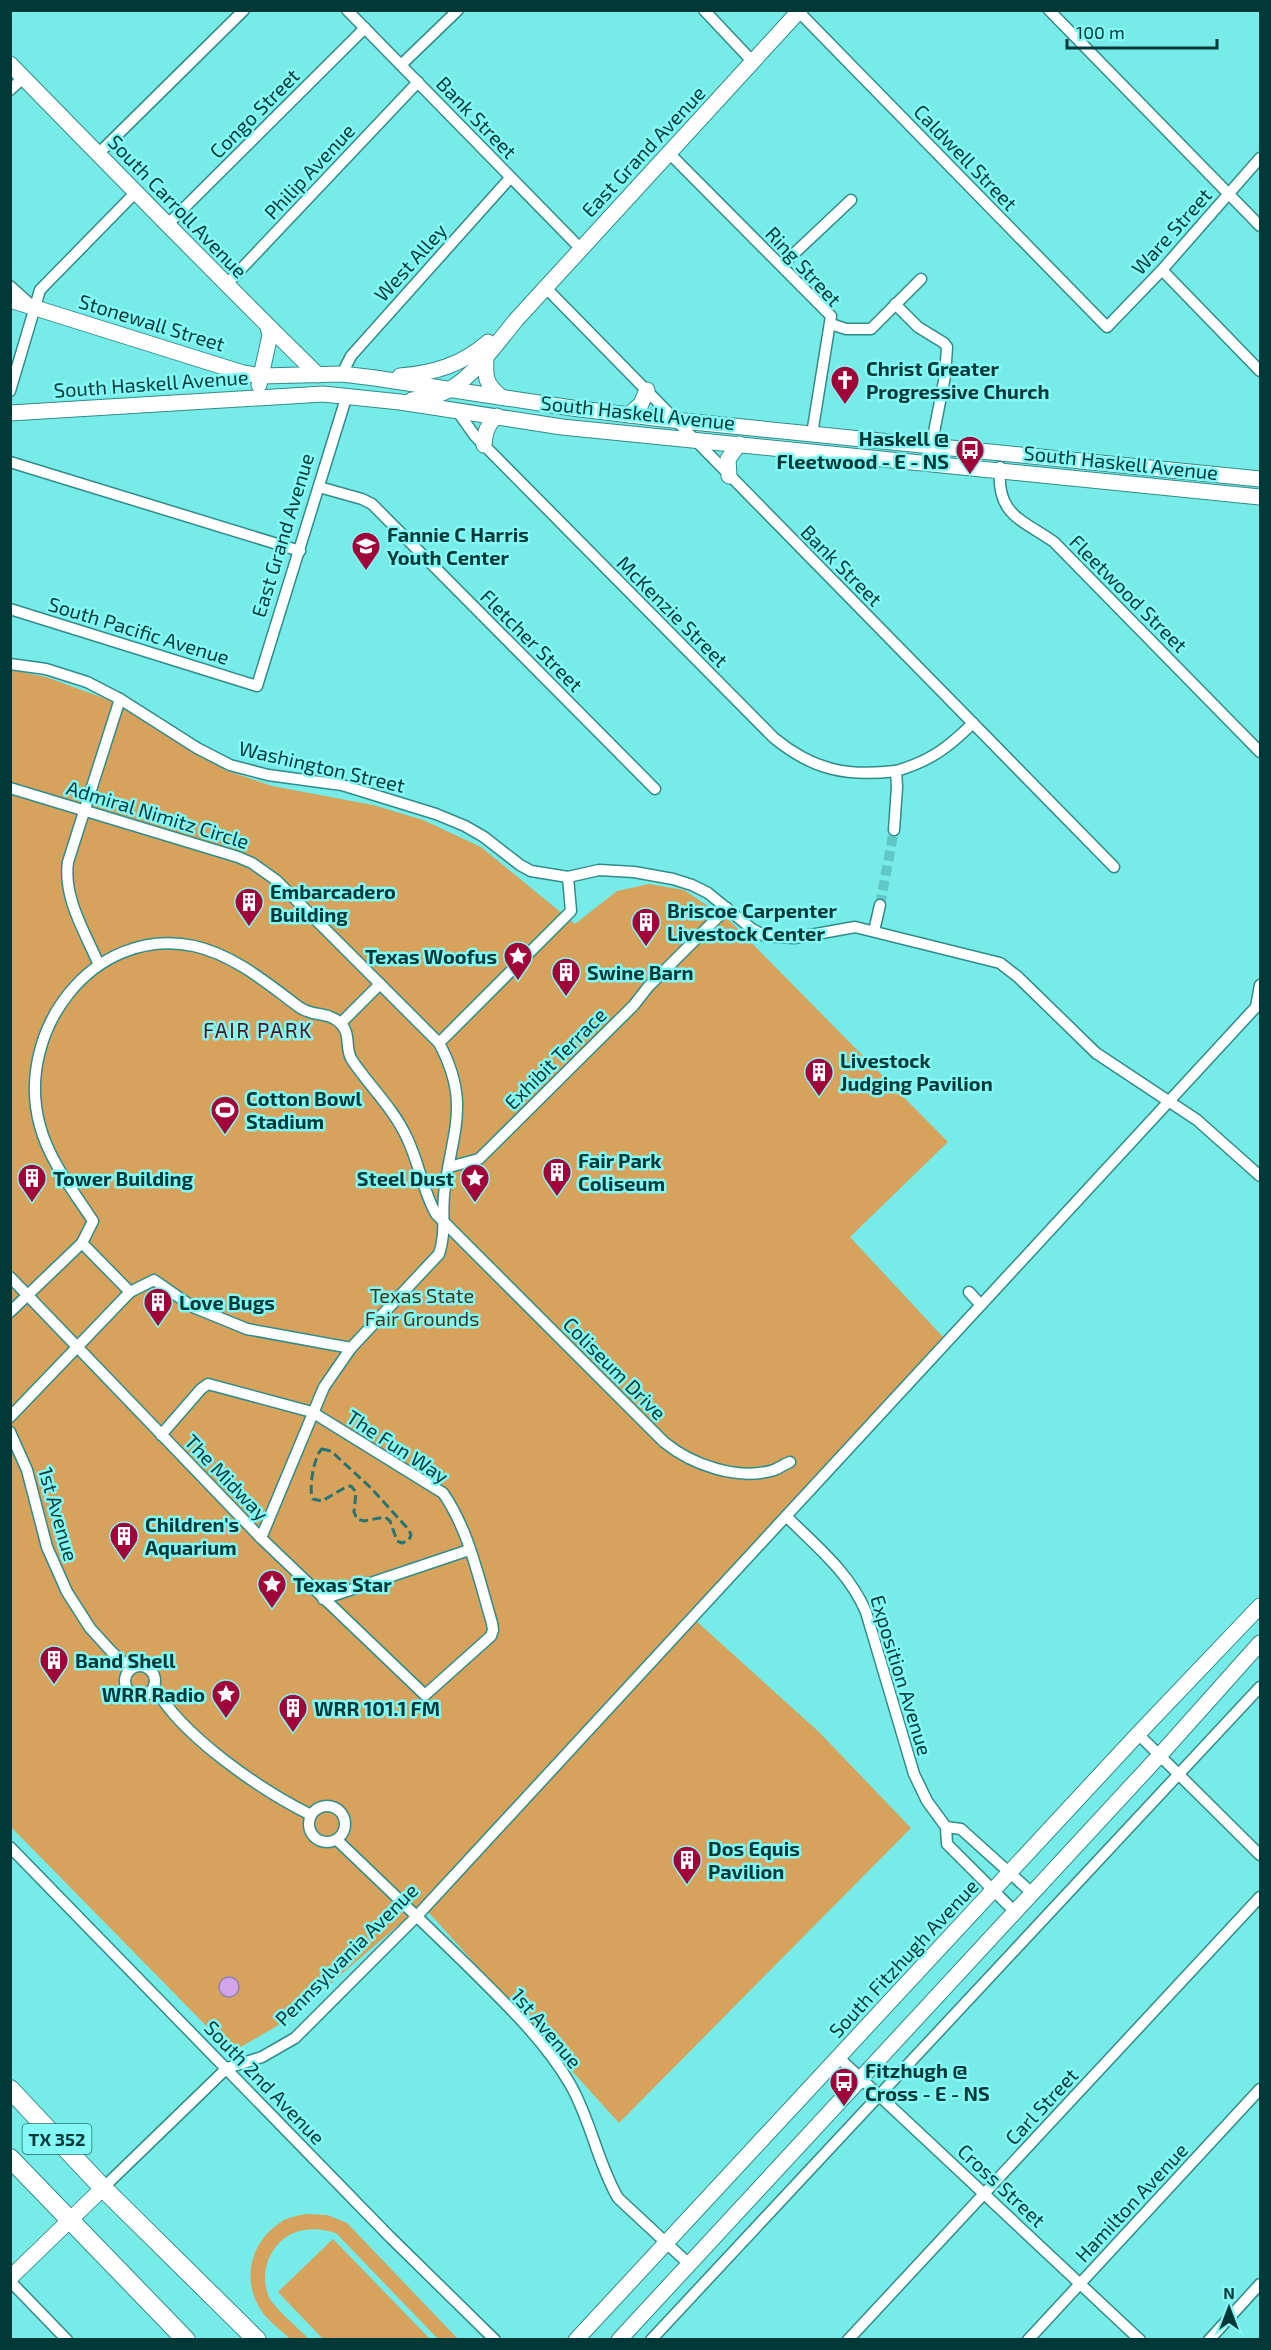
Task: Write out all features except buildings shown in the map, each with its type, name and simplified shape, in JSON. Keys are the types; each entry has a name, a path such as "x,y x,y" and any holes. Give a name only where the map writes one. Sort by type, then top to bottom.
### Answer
{"main road":[{"name":"East Grand Avenue","path":"452,388 486,357 516,320 800,11"},
{"name":"South Carroll Avenue","path":"10,64 226,285 268,327 277,332 318,375"},
{"name":"Stonewall Street","path":"10,300 243,373 261,376 318,375"},
{"name":"East Grand Avenue","path":"375,378 436,371 455,364 474,354 516,320"},
{"path":"257,397 270,335 268,327"},
{"path":"486,357 486,379 489,386 501,397"},
{"path":"455,364 451,374 458,412"},
{"name":"South Haskell Avenue","path":"318,375 342,374 375,378 629,415 1260,479"},
{"path":"400,402 431,397 452,388"},
{"path":"629,415 641,404 647,390"},
{"name":"South Haskell Avenue","path":"10,413 296,394 347,395 562,427 1260,497"},
{"path":"484,445 484,433 496,416"},
{"path":"729,476 728,459 740,444"},
{"name":"South Fitzhugh Avenue","path":"576,2340 1138,1734 1260,1609"},
{"path":"619,2340 1160,1755 1260,1642"},
{"name":"TX 352","path":"10,2089 103,2188 257,2340"},
{"name":"TX 352","path":"10,2158 186,2340"},
{"name":"Pennsylvania Avenue","path":"10,2280 103,2188"}],"street":[{"path":"99,154 244,10"},
{"name":"Bank Street","path":"347,10 581,249"},
{"path":"401,65 458,10"},
{"path":"704,10 753,61"},
{"path":"1050,10 1260,226"},
{"name":"Caldwell Street","path":"800,11 1107,327"},
{"name":"Congo Street","path":"168,224 365,28"},
{"path":"10,90 24,77"},
{"name":"Philip Avenue","path":"226,285 417,82"},
{"name":"Ring Street","path":"670,154 831,316 812,434"},
{"name":"Ware Street","path":"1107,327 1162,270 1260,158"},
{"name":"West Alley","path":"342,374 351,356 510,178"},
{"path":"10,391 40,290 136,192"},
{"path":"782,266 851,200"},
{"path":"1162,270 1260,371"},
{"path":"831,324 846,329 871,329 921,279"},
{"path":"10,286 35,308"},
{"name":"Bank Street","path":"546,288 1114,867"},
{"path":"895,304 918,327 947,347 945,376 928,463"},
{"name":"East Grand Avenue","path":"257,686 347,395"},
{"name":"McKenzie Street","path":"458,412 484,445 786,748 798,756 834,770 854,774 896,771 914,766 938,754 953,744 973,723"},
{"name":"Fleetwood Street","path":"1002,452 1001,490 1005,504 1014,517 1054,542 1260,752"},
{"path":"10,462 300,551"},
{"name":"Fletcher Street","path":"320,487 363,499 372,504 655,789"},
{"name":"South Pacific Avenue","path":"10,609 257,686"},
{"name":"Washington Street","path":"10,664 46,669 70,676 120,699 197,748 230,765 268,775 342,785 465,825 531,871 568,877 599,870 634,872 673,879 707,893 752,929 765,936 794,938 855,927 1000,963 1018,977 1096,1053 1197,1120 1260,1176"},
{"path":"99,965 69,894 66,875 68,862 120,699"},
{"path":"894,830 896,771"},
{"name":"Admiral Nimitz Circle","path":"10,788 238,857 259,867 276,880 439,1043"},
{"path":"261,1538 324,1387 351,1348 439,1254 444,1240 443,1201 458,1111 453,1076 439,1043 571,910 568,877"},
{"path":"874,931 880,905"},
{"name":"Exhibit Terrace","path":"449,1167 479,1159 634,1005 648,987 727,908"},
{"path":"10,1312 82,1243 93,1221 57,1163 45,1140 37,1114 34,1082 40,1048 52,1019 70,990 99,965 135,950 156,945 176,944 210,951 248,969 304,1011 332,1016 341,1023 380,984"},
{"name":"Pennsylvania Avenue","path":"103,2188 227,2068 262,2057 296,2038 416,1917 1256,1007 1260,985"},
{"name":"Coliseum Drive","path":"341,1023 347,1032 349,1053 407,1136 429,1202 445,1225 676,1452 704,1465 741,1472 774,1470 790,1462"},
{"path":"82,1243 130,1292"},
{"name":"The Midway","path":"10,1277 261,1538 424,1695"},
{"path":"10,1417 78,1349 130,1292 154,1280 193,1306 247,1329 351,1348"},
{"path":"969,1292 980,1304"},
{"name":"The Fun Way","path":"161,1436 201,1389 208,1384 312,1412 443,1493 451,1505 469,1550 493,1630 491,1636 424,1695"},
{"name":"1st Avenue","path":"10,1432 25,1461 42,1531 60,1578 80,1614 121,1661"},
{"name":"Exposition Avenue","path":"786,1516 829,1558 856,1590 866,1612 914,1774 927,1801 946,1827 947,1844 1015,1912"},
{"path":"322,1599 469,1550"},
{"path":"142,1696 151,1691 155,1681 152,1672 143,1666 121,1661 129,1692 163,1703"},
{"path":"124,1678 129,1670 138,1666"},
{"path":"153,1686 163,1703 218,1754 261,1786 311,1815"},
{"path":"651,2340 1260,1687"},
{"path":"1138,1734 1260,1855"},
{"path":"320,1807 338,1809 345,1818 345,1830 337,1840 325,1843 314,1838 309,1827 311,1815 320,1807"},
{"name":"Exposition Avenue","path":"946,1827 961,1829 1032,1893"},
{"name":"1st Avenue","path":"337,1840 504,2002 554,2060 571,2085 579,2102 610,2185 618,2198 690,2265"},
{"name":"South 2nd Avenue","path":"10,1847 389,2236 495,2340"},
{"name":"Carl Street","path":"848,2340 1260,1897"},
{"name":"Cross Street","path":"839,2058 1140,2340"},
{"name":"Hamilton Avenue","path":"1029,2340 1260,2089"},
{"path":"10,2280 67,2340"},
{"path":"1209,2340 1260,2284"}],"green space":[{"name":"Texas State Fair Grounds","path":"10,670 46,677 109,700 225,770 272,786 373,805 423,820 481,847 575,924 617,891 649,884 684,890 730,921 948,1142 850,1237 943,1337 694,1619 819,1732 911,1828 619,2123 422,1905 289,2019 232,2052 11,1827"},
{"path":"307,2214 327,2215 347,2223 458,2339 438,2339 336,2233 312,2229 293,2233 284,2238 271,2254 265,2274 265,2285 270,2299 309,2339 290,2339 268,2319 258,2305 253,2293 251,2269 253,2257 265,2236 284,2220"},
{"path":"333,2239 430,2339 323,2339 278,2292"}],"shaded area":[{"path":"229,1977 236,1980 239,1987 236,1994 229,1997 222,1994 219,1987 222,1980"}],"tunnel":[{"path":"880,905 894,830"}],"railway":[{"path":"322,1449 331,1451 371,1488 409,1530 411,1535 409,1540 402,1543 397,1541 390,1521 385,1517 364,1521 357,1519 354,1512 356,1492 351,1486 322,1501 313,1499 311,1489 313,1473 322,1449"}],"place":[{"name":"Christ Greater Progressive Church","path":"845,406"},
{"name":"Haskell @ Fleetwood - E - NS","path":"970,476"},
{"name":"Fannie C Harris Youth Center","path":"366,572"},
{"name":"Embarcadero Building","path":"249,928"},
{"name":"Briscoe Carpenter Livestock Center","path":"646,948"},
{"name":"Texas Woofus","path":"518,982"},
{"name":"Swine Barn","path":"566,998"},
{"name":"Livestock Judging Pavilion","path":"819,1098"},
{"name":"Cotton Bowl Stadium","path":"225,1136"},
{"name":"Fair Park Coliseum","path":"557,1198"},
{"name":"Tower Building","path":"32,1204"},
{"name":"Steel Dust","path":"475,1204"},
{"name":"Love Bugs","path":"158,1328"},
{"name":"Children's Aquarium","path":"124,1562"},
{"name":"Texas Star","path":"272,1610"},
{"name":"Band Shell","path":"54,1686"},
{"name":"WRR Radio","path":"226,1720"},
{"name":"WRR 101.1 FM","path":"293,1734"},
{"name":"Dos Equis Pavilion","path":"687,1886"},
{"name":"Fitzhugh @ Cross - E - NS","path":"844,2108"}],"district":[{"name":"FAIR PARK","path":"258,1029"}]}
